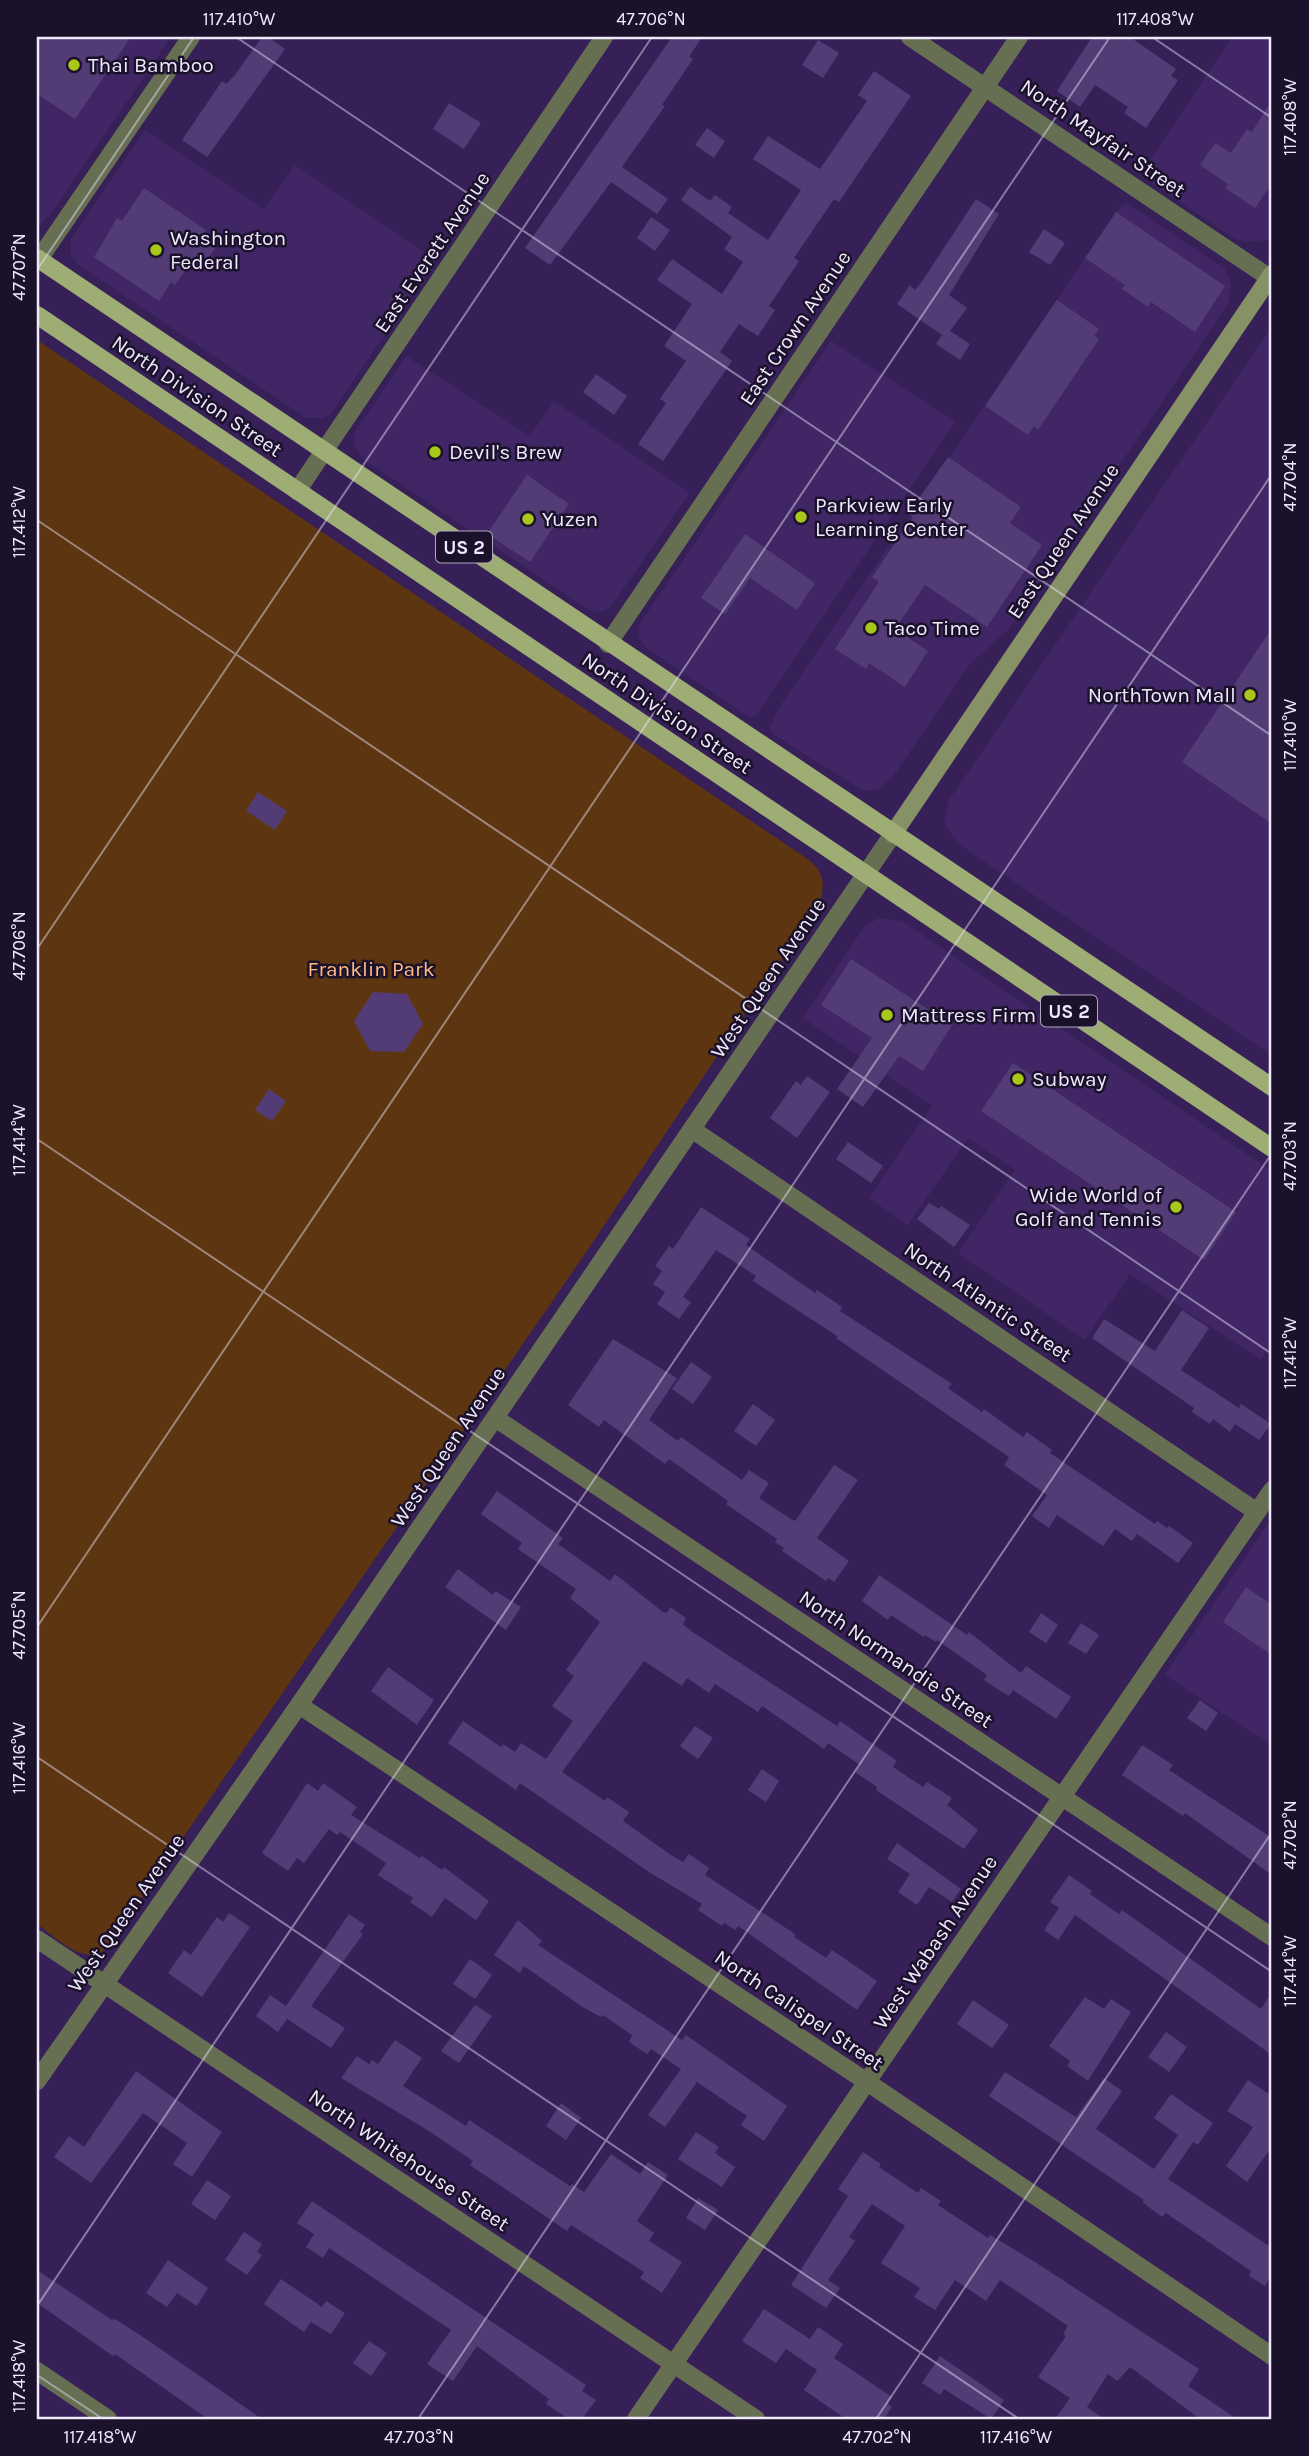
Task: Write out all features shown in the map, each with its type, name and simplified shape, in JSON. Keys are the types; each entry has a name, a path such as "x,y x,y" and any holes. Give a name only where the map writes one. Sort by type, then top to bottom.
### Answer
{"main road":[{"name":"North Division Street","path":"37,260 1272,1087"},
{"name":"North Division Street","path":"37,315 1272,1148"}],"street":[{"path":"37,260 191,37"},
{"name":"East Everett Avenue","path":"297,491 604,37"},
{"name":"North Mayfair Street","path":"911,37 1271,276"},
{"name":"East Crown Avenue","path":"608,644 1019,37"},
{"name":"East Queen Avenue","path":"893,834 1271,276"},
{"name":"West Queen Avenue","path":"37,2081 299,1705 893,834"},
{"name":"North Atlantic Street","path":"692,1130 1257,1512"},
{"name":"North Normandie Street","path":"495,1418 1272,1937"},
{"name":"West Wabash Avenue","path":"636,2419 1272,1490"},
{"name":"North Calispel Street","path":"299,1705 867,2082 1272,2356"},
{"name":"North Whitehouse Street","path":"37,1939 756,2419"},
{"path":"37,2371 108,2419"}],"shaded area":[{"path":"37,37 171,37 52,212 37,228"},
{"path":"1232,37 1272,37 1272,236 1268,240 1247,242 1235,239 1149,181 1143,171"},
{"path":"145,130 264,209 295,165 436,260 331,414 322,418 306,418 77,264 71,256 71,239"},
{"path":"1127,203 1225,269 1231,285 1228,304 1009,629 969,665 892,778 878,789 863,791 772,733 770,727 782,703 1122,204"},
{"name":"NorthTown Mall","path":"1272,327 1272,1055 970,852 953,837 944,822 949,800"},
{"name":"Parkview Early Learning Center","path":"831,341 955,422 755,717 749,717 644,646 638,637 639,625"},
{"path":"406,356 530,436 554,401 690,493 610,608 598,613 588,609 362,458 354,445 354,433"},
{"path":"879,918 902,921 1272,1171 1272,1343 1261,1360 1130,1274 1085,1340 958,1253 1015,1170 968,1138 908,1225 869,1198 932,1106 803,1018 865,926"},
{"path":"1272,1518 1272,1746 1165,1675"}],"green space":[{"name":"Franklin Park","path":"37,340 809,860 818,869 823,884 820,902 593,1242 107,1948 90,1955 71,1949 37,1924"}],"building":[{"name":"Thai Bamboo","path":"37,37 131,37 75,119 37,94"},
{"path":"262,37 268,37 285,49 207,157 182,140 222,81 226,84 235,75"},
{"path":"672,37 702,37 689,57 693,59 662,105 665,106 622,167 668,199 657,214 611,182 550,265 525,248"},
{"path":"1092,37 1130,37 1176,69 1171,76 1178,80 1146,128 1124,113 1128,107 1095,85 1080,107 1057,91"},
{"path":"818,40 839,53 823,78 802,65"},
{"path":"874,71 911,96 839,202 834,199 794,258 799,261 769,306 775,310 758,336 739,324 720,352 732,361 663,461 638,444 666,403 660,399 686,361 664,346 692,304 657,280 672,259 722,294 743,262 724,249 732,237 681,200 690,187 710,201 715,195 732,207 728,213 768,240 801,190 753,159 768,136 820,169 867,101 858,95"},
{"path":"1272,100 1272,183 1255,208 1225,188 1228,184 1200,165 1215,143 1231,153 1247,129 1252,132"},
{"path":"449,103 481,123 464,149 433,129"},
{"path":"707,128 725,141 714,158 695,145"},
{"name":"Washington Federal","path":"144,188 206,230 203,234 218,244 199,272 189,265 175,285 171,282 159,301 94,257 117,218 122,221"},
{"path":"976,199 999,214 949,295 967,308 950,331 970,344 960,360 936,344 942,335 897,304 910,285 915,290 923,280"},
{"path":"1116,212 1225,286 1195,332 1151,302 1148,307 1122,289 1125,285 1085,258"},
{"path":"651,217 670,230 655,251 637,238"},
{"path":"1044,229 1065,243 1050,265 1029,252"},
{"path":"1057,300 1099,329 1094,336 1099,339 1038,430 1034,426 1028,435 985,406"},
{"path":"596,374 627,396 614,415 583,392"},
{"path":"948,457 1021,507 1010,523 1042,545 987,627 925,585 895,629 928,651 905,687 869,663 866,669 835,649 879,582 872,577 913,517 908,514"},
{"name":"Yuzen","path":"527,475 569,504 530,562 487,534"},
{"path":"745,534 815,583 797,610 750,578 725,614 701,598"},
{"name":"NorthTown Mall","path":"1272,628 1272,824 1182,762"},
{"path":"258,792 287,811 275,830 246,811"},
{"name":"Mattress Firm","path":"851,959 952,1025 923,1071 899,1056 863,1107 837,1089 872,1038 821,1005"},
{"path":"373,992 407,994 423,1024 404,1052 370,1051 354,1021"},
{"path":"1013,1063 1236,1212 1204,1260 981,1111"},
{"path":"807,1076 830,1092 797,1138 770,1118 796,1081 801,1085"},
{"path":"269,1089 286,1101 272,1121 255,1110"},
{"path":"848,1142 883,1166 871,1183 836,1159"},
{"path":"929,1203 939,1209 941,1206 970,1225 954,1247 917,1219"},
{"path":"701,1207 750,1239 746,1245 815,1293 817,1290 842,1307 840,1311 952,1384 948,1388 982,1412 984,1409 1023,1437 1027,1432 1052,1450 1050,1453 1155,1524 1157,1521 1167,1528 1169,1526 1193,1543 1178,1563 1137,1534 1132,1541 1115,1529 1103,1546 1057,1515 1049,1528 1032,1516 1047,1495 1004,1465 1009,1457 836,1338 837,1336 753,1281 756,1276 716,1250 683,1297 691,1302 679,1319 657,1304 665,1292 653,1284 662,1271 655,1266 669,1246 673,1249"},
{"path":"1182,1310 1209,1328 1181,1370 1239,1408 1241,1404 1271,1424 1259,1440 1235,1424 1230,1432 1213,1419 1210,1424 1192,1412 1194,1408 1092,1338 1104,1319 1155,1351"},
{"path":"613,1339 677,1378 649,1420 678,1441 681,1437 742,1480 749,1470 769,1483 759,1498 791,1519 795,1521 834,1465 858,1480 817,1538 849,1561 834,1582 828,1578 826,1581 782,1551 784,1548 775,1542 777,1539 726,1504 728,1501 669,1459 665,1464 604,1420 599,1427 568,1405"},
{"path":"691,1362 712,1377 693,1404 672,1389"},
{"path":"753,1404 775,1420 756,1446 734,1431"},
{"path":"497,1491 563,1538 558,1544 610,1581 615,1574 663,1612 667,1613 670,1607 686,1618 683,1624 691,1631 837,1726 840,1721 897,1761 893,1767 923,1787 927,1782 952,1798 947,1805 978,1830 964,1849 876,1790 877,1787 855,1772 860,1765 828,1743 824,1749 762,1706 758,1712 715,1684 709,1693 687,1678 682,1686 644,1661 562,1772 605,1801 607,1797 629,1812 623,1821 671,1855 683,1862 689,1854 709,1868 705,1875 795,1934 794,1937 826,1958 832,1950 877,1981 857,2010 738,1926 735,1930 724,1923 722,1926 698,1910 702,1904 649,1872 520,1783 516,1790 448,1743 463,1721 501,1747 503,1744 515,1752 521,1743 546,1759 573,1721 552,1706 574,1676 566,1670 600,1622 570,1598 576,1589 518,1549 522,1543 481,1514"},
{"path":"458,1569 493,1595 495,1591 521,1607 506,1630 445,1587"},
{"path":"879,1575 967,1635 969,1632 1021,1673 1026,1666 1071,1697 1056,1719 1013,1690 1009,1696 1002,1692 984,1680 987,1675 937,1640 936,1642 925,1635 924,1637 891,1615 888,1620 862,1601"},
{"path":"1246,1587 1272,1605 1272,1655 1223,1622"},
{"path":"1041,1613 1058,1625 1046,1643 1029,1632"},
{"path":"1081,1623 1099,1635 1086,1654 1068,1643"},
{"path":"388,1667 434,1700 417,1725 371,1691"},
{"path":"1200,1700 1218,1713 1206,1731 1187,1718"},
{"path":"695,1726 713,1738 698,1759 680,1746"},
{"path":"1142,1745 1173,1765 1169,1770 1272,1838 1272,1875 1185,1813 1183,1816 1122,1775"},
{"path":"762,1769 779,1781 766,1802 748,1790"},
{"path":"307,1783 318,1791 323,1783 357,1807 351,1815 420,1858 422,1856 442,1870 444,1867 489,1901 476,1920 445,1898 432,1917 410,1902 413,1898 378,1875 386,1863 340,1832 337,1835 329,1829 304,1863 297,1858 288,1871 262,1853"},
{"path":"897,1843 961,1889 952,1902 929,1887 917,1905 898,1892 910,1874 887,1859"},
{"path":"1069,1875 1092,1891 1090,1894 1119,1914 1122,1910 1261,2009 1272,1992 1272,2055 1075,1915 1058,1940 1044,1930 1059,1908 1050,1902"},
{"path":"229,1913 250,1927 202,1997 168,1973 184,1950 191,1955 217,1917 223,1922"},
{"path":"349,1914 365,1925 360,1932 363,1934 311,2006 345,2028 331,2048 287,2019 278,2032 256,2016 270,1995 286,2006"},
{"path":"518,1920 542,1941 538,1945 682,2040 686,2035 787,2106 764,2141 741,2125 747,2116 697,2082 665,2127 648,2115 681,2069 651,2049 647,2054 629,2042 632,2035 603,2015 601,2017 584,2008 524,1966 520,1973 494,1955"},
{"path":"470,1959 492,1975 475,1999 453,1984"},
{"path":"1085,1997 1104,2009 1111,1999 1131,2012 1088,2081 1067,2066 1070,2061 1049,2046"},
{"path":"973,2000 1009,2025 992,2048 957,2024"},
{"path":"475,2005 492,2016 459,2063 441,2051"},
{"path":"1166,2032 1187,2047 1169,2072 1148,2057"},
{"path":"395,2040 422,2058 403,2086 466,2126 469,2120 570,2186 572,2184 584,2192 611,2154 640,2174 648,2162 668,2175 637,2221 654,2233 649,2241 682,2262 662,2293 640,2278 644,2272 571,2225 567,2231 470,2165 473,2161 429,2131 341,2078 357,2056 369,2064 372,2060 378,2064"},
{"path":"136,2071 222,2132 192,2177 173,2164 187,2143 143,2113 91,2183 54,2157 69,2136 84,2147"},
{"path":"1005,2072 1076,2117 1104,2078 1122,2091 1096,2129 1154,2169 1178,2135 1154,2118 1171,2094 1213,2123 1198,2145 1193,2142 1168,2179 1272,2248 1272,2273 1265,2286 1249,2276 1251,2271 1166,2213 1162,2217 1142,2202 1144,2200 989,2096"},
{"path":"1248,2080 1272,2096 1272,2146 1247,2182 1226,2166 1253,2127 1227,2111"},
{"path":"561,2103 581,2118 566,2140 546,2126"},
{"path":"696,2132 719,2147 715,2153 735,2167 722,2187 678,2159"},
{"path":"863,2152 881,2164 879,2167 918,2193 921,2188 941,2201 938,2205 988,2238 990,2235 1035,2262 1199,2369 1188,2386 1237,2419 1200,2419 1130,2367 1117,2381 1108,2374 1087,2407 1104,2419 1055,2419 1070,2398 1038,2377 1066,2336 1063,2334 1068,2326 1000,2280 986,2301 955,2280 935,2310 914,2297 920,2288 881,2263 905,2226 872,2204 849,2237 855,2241 828,2280 840,2288 826,2308 791,2285 848,2196 838,2189"},
{"path":"207,2180 231,2196 215,2220 191,2204"},
{"path":"698,2198 718,2210 705,2230 686,2218"},
{"path":"312,2201 586,2385 582,2391 596,2400 582,2419 569,2419 546,2404 549,2399 477,2346 453,2381 427,2364 451,2330 329,2248 323,2258 306,2247 314,2234 297,2223"},
{"path":"244,2232 262,2244 257,2252 262,2255 247,2275 225,2260"},
{"path":"168,2260 208,2288 197,2306 177,2293 167,2307 146,2293"},
{"path":"37,2270 112,2320 115,2319 143,2337 262,2419 208,2419 37,2303"},
{"path":"281,2279 322,2307 326,2301 345,2313 331,2334 311,2322 304,2332 264,2304"},
{"path":"764,2309 810,2339 818,2327 843,2344 834,2358 892,2397 888,2404 892,2407 884,2419 846,2419 804,2390 817,2370 786,2349 776,2363 742,2341"},
{"path":"369,2341 387,2353 371,2376 353,2363"},
{"path":"940,2356 1004,2400 991,2419 944,2389 940,2395 922,2383"}],"place":[{"name":"Thai Bamboo","path":"74,65"},
{"name":"Washington Federal","path":"156,250"},
{"name":"Devil's Brew","path":"435,452"},
{"name":"Parkview Early Learning Center","path":"801,517"},
{"name":"Yuzen","path":"528,519"},
{"name":"Taco Time","path":"871,628"},
{"name":"NorthTown Mall","path":"1250,695"},
{"name":"Mattress Firm","path":"887,1015"},
{"name":"Subway","path":"1018,1079"},
{"name":"Wide World of Golf and Tennis","path":"1176,1207"}]}
